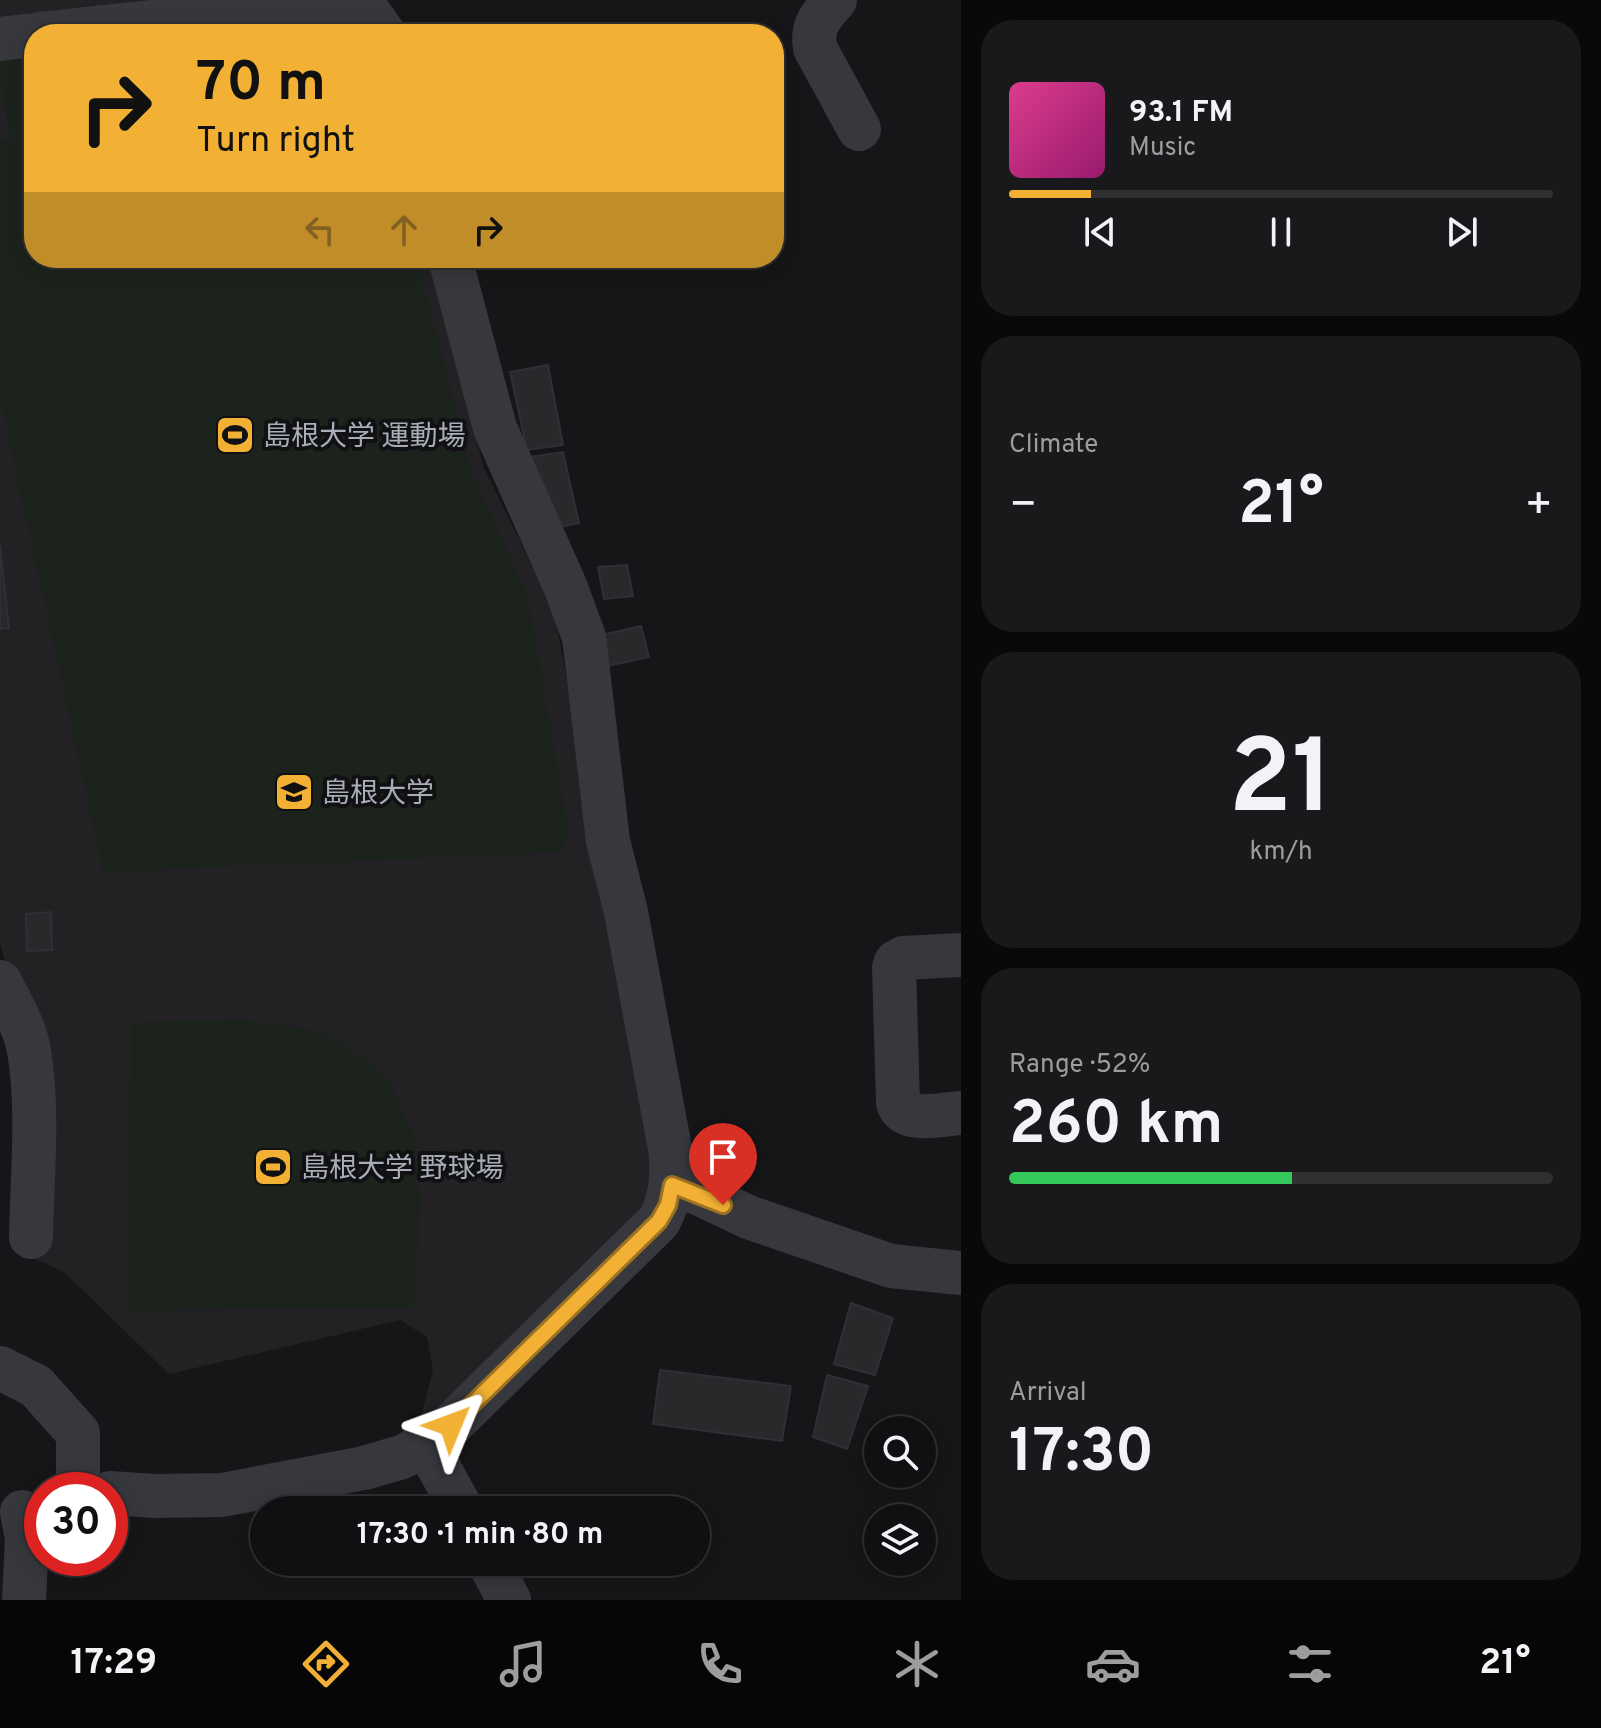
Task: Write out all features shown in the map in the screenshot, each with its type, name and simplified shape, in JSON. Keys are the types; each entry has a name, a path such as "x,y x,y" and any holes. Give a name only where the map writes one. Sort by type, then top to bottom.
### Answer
{"street":[{"path":"835,0 815,24 815,48 859,129"},
{"path":"81,24 130,12 339,2 382,15"},
{"path":"0,39 24,36"},
{"path":"128,1494 222,1495 364,1468 402,1457 451,1425 659,1221 668,1205 672,1185 671,1154 626,912 608,841 584,637 566,588 495,428 453,268"},
{"path":"961,955 903,958 896,962 894,968 900,1111 908,1116 961,1113"},
{"path":"0,982 29,1049 32,1087 31,1237"},
{"path":"672,1185 698,1193 748,1217 891,1266 961,1273"},
{"path":"0,1368 36,1386 78,1433 78,1472"},
{"path":"426,1444 454,1496"},
{"path":"21,1512 27,1538 24,1600"},
{"path":"496,1576 509,1600"}],"shaded area":[{"path":"0,0 327,0 65,24 24,24 24,28 0,30"},
{"name":"島根大学","path":"0,51 24,197 24,268 433,268 484,468 556,621 655,1166 643,1214 441,1413 421,1417 433,1370 427,1337 400,1320 169,1374 64,1272 28,1256 8,975 0,941"},
{"name":"島根大学 運動場","path":"24,56 24,268 420,268 471,470 528,597 569,834 561,852 103,872 0,399 0,142 11,140 0,84 0,58"},
{"name":"島根大学 野球場","path":"247,1020 315,1030 354,1051 389,1080 413,1135 421,1198 414,1308 128,1310 131,1022"}],"building":[{"path":"548,365 563,445 527,450 510,372"},
{"path":"563,452 579,523 549,529 529,457"},
{"path":"0,545 9,628 0,629"},
{"path":"627,565 633,596 604,599 598,567"},
{"path":"641,626 649,657 602,667 593,637"},
{"path":"51,912 52,950 27,951 26,914"},
{"path":"851,1303 893,1318 875,1375 834,1364"},
{"path":"660,1370 791,1386 782,1441 653,1424"},
{"path":"827,1375 868,1386 847,1449 813,1437"}],"place":[{"name":"島根大学 運動場","path":"235,435"},
{"name":"島根大学","path":"294,792"},
{"name":"島根大学 野球場","path":"273,1167"}],"route":[{"path":"451,1425 659,1221 668,1205 672,1185 723,1205"}]}
